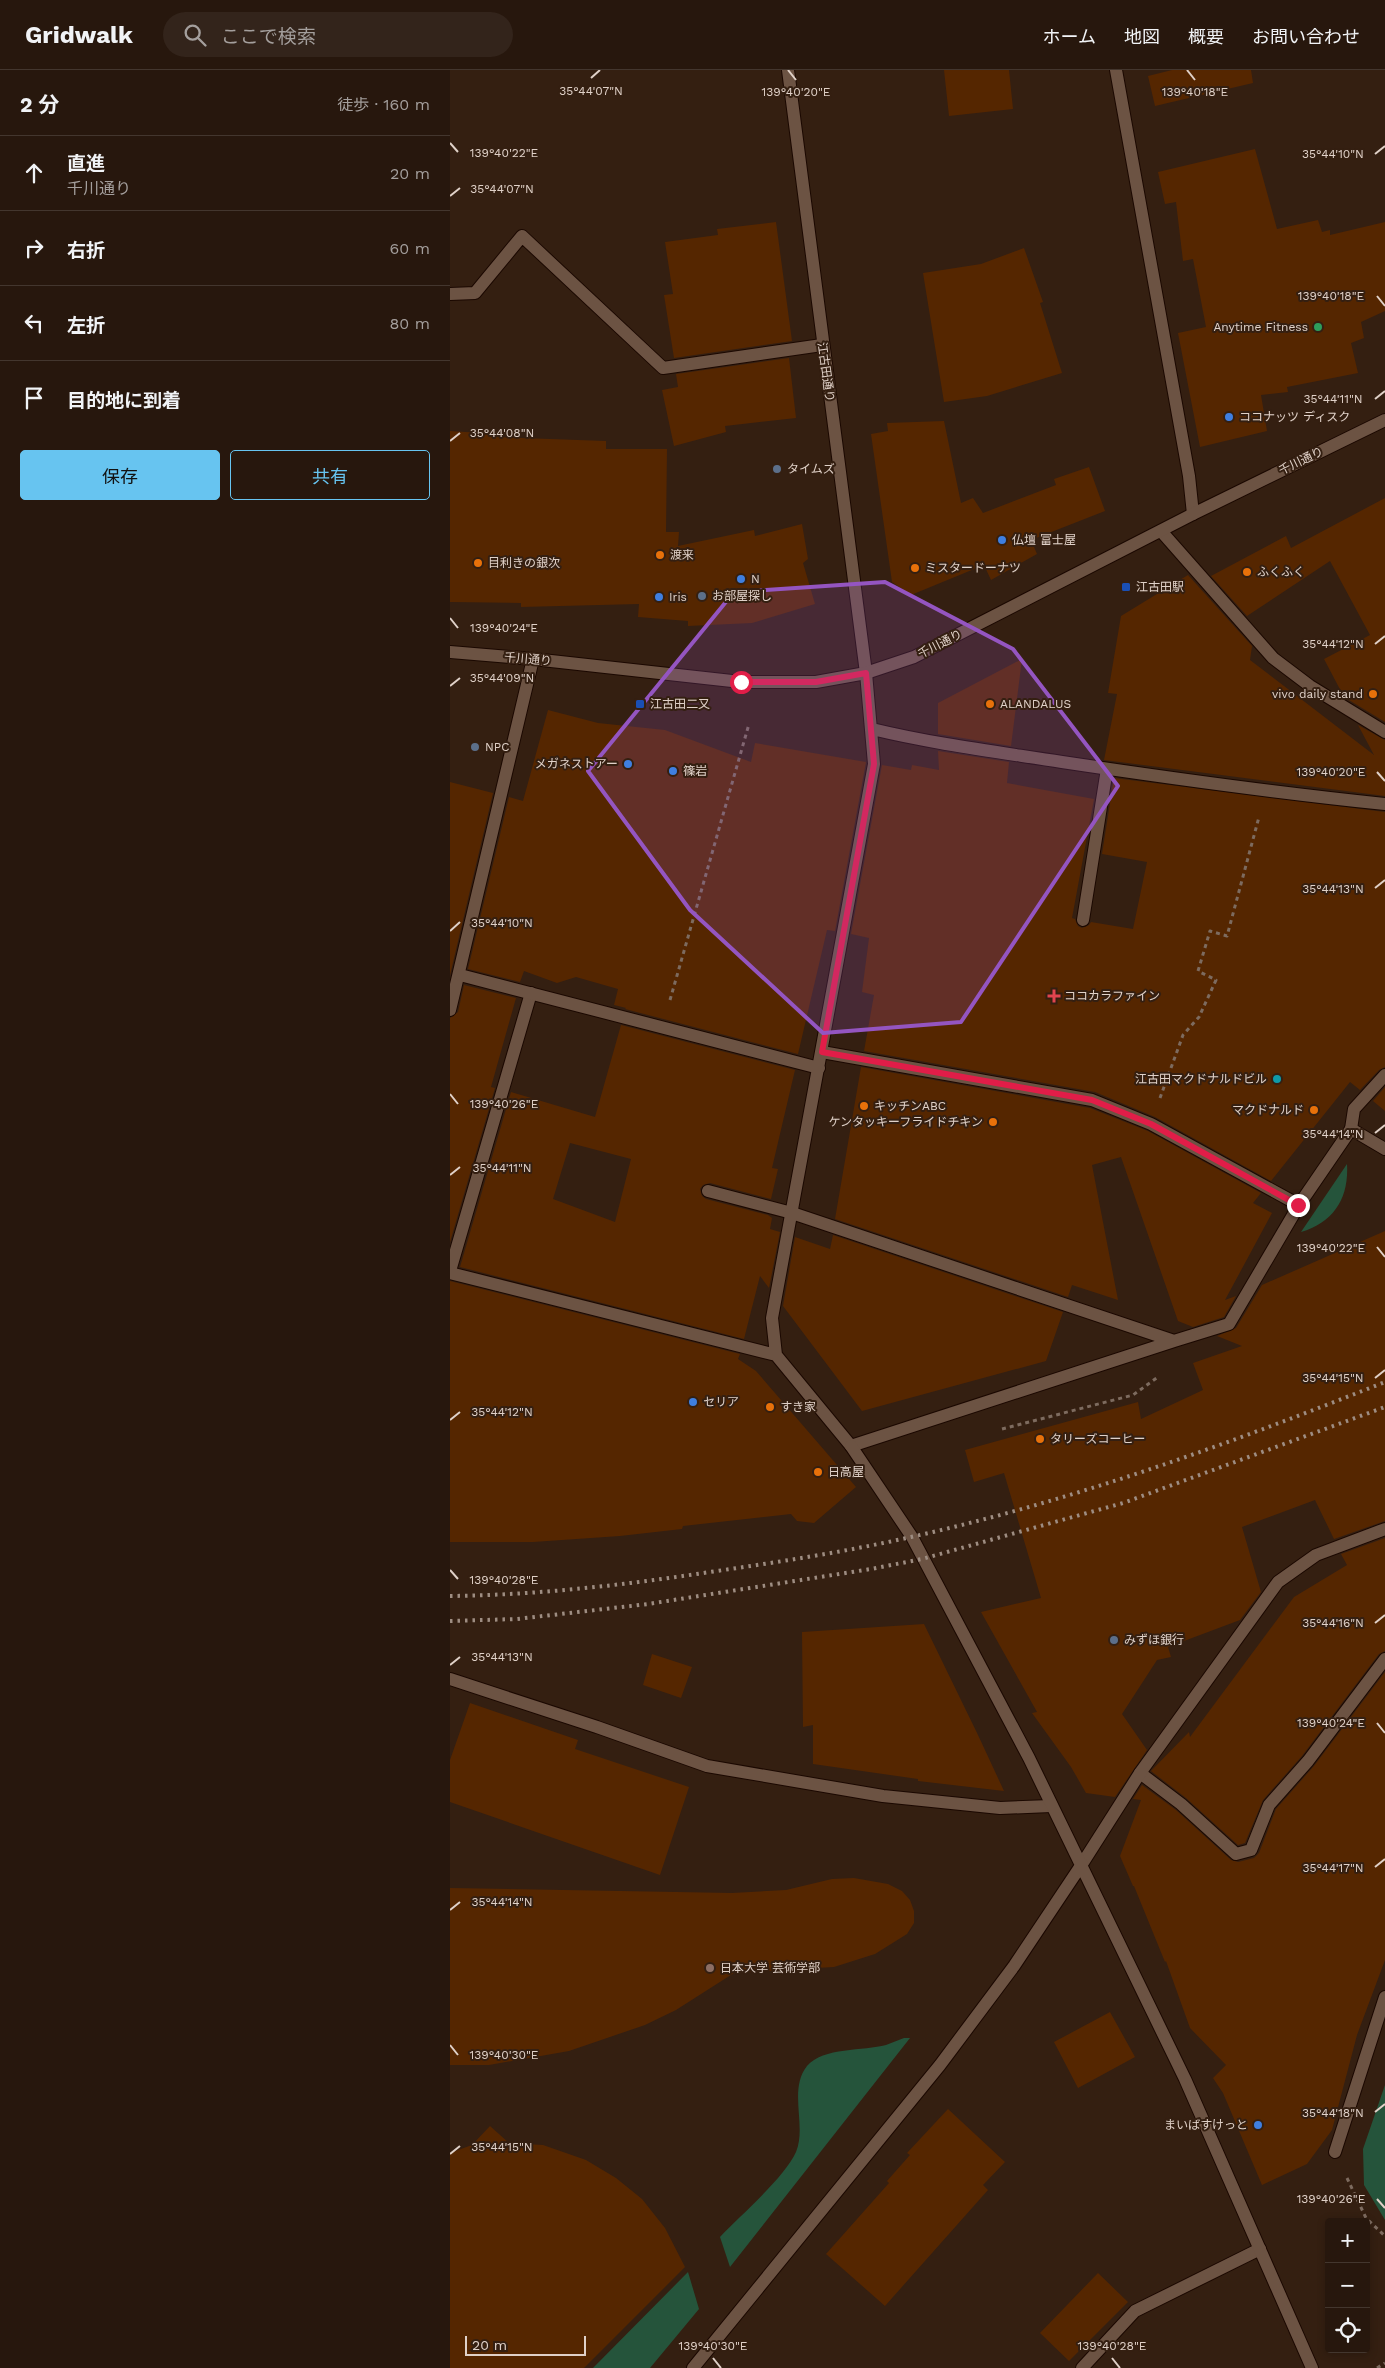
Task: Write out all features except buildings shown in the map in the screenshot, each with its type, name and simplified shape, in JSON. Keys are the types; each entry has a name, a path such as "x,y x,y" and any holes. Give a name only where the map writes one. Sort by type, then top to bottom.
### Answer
{"street":[{"name":"江古田通り","path":"776,1355 772,1318 874,764 866,673 822,345 788,70"},
{"path":"1116,70 1189,476 1193,514"},
{"path":"450,294 475,293 522,236 663,368 822,345"},
{"name":"千川通り","path":"450,652 533,659 741,682 816,682 866,673 914,657 1193,514 1385,420"},
{"path":"1161,531 1273,658 1310,686 1385,732"},
{"path":"450,1010 460,975 533,659"},
{"path":"872,729 916,740 1107,769 1266,792 1385,804"},
{"path":"1083,920 1107,769"},
{"path":"460,975 819,1068"},
{"path":"532,993 450,1272 776,1355 851,1446 912,1537 1030,1758 1051,1806 1082,1864 1185,2079 1312,2368"},
{"path":"822,1052 1092,1100 1151,1124 1298,1205"},
{"path":"851,1446 1229,1324 1298,1205 1351,1130 1354,1109 1385,1076"},
{"path":"1351,1130 1385,1149"},
{"path":"708,1191 792,1212 1174,1341"},
{"path":"693,2368 940,2065 1014,1966 1140,1773 1278,1582 1316,1555 1385,1529"},
{"path":"1140,1773 1181,1804 1236,1854 1251,1850 1270,1805 1308,1761 1385,1659"},
{"path":"450,1679 597,1727 707,1766 883,1796 1000,1808 1051,1806"},
{"path":"1334,2152 1385,1996"},
{"path":"1082,2368 1135,2311 1260,2248"}],"path":[{"path":"662,1027 749,724"},
{"path":"1151,1124 1183,1035 1200,1017 1216,980 1198,971 1210,931 1227,936 1266,792"},
{"path":"1334,2152 1366,2218 1385,2236"},
{"path":"1376,2368 1385,2363"}],"highlighted area":[{"path":"885,582 1013,649 1118,786 961,1022 823,1033 690,910 588,771 734,592"}],"green space":[{"path":"1347,1164 1345,1188 1337,1207 1322,1222 1313,1228 1301,1232"},
{"path":"904,2038 910,2038 730,2267 720,2237 782,2173 796,2152 800,2131 799,2086 807,2066 814,2060 833,2053 877,2047"},
{"path":"1385,2085 1385,2220 1364,2185 1363,2149"},
{"path":"688,2272 699,2309 650,2368 593,2368"}],"railway":[{"path":"450,1596 548,1591 645,1581 811,1556 911,1537 972,1523 1151,1469 1269,1427 1385,1382"},
{"path":"450,1621 517,1619 648,1604 871,1569 922,1559 1123,1503 1385,1407"}],"place":[{"name":"Anytime Fitness","path":"1318,327"},
{"name":"ココナッツ ディスク","path":"1229,417"},
{"name":"タイムズ","path":"777,469"},
{"name":"仏壇 富士屋","path":"1002,540"},
{"name":"渡来","path":"660,555"},
{"name":"目利きの銀次","path":"478,563"},
{"name":"ミスタードーナツ","path":"915,568"},
{"name":"ふくふく","path":"1247,572"},
{"name":"N","path":"741,579"},
{"name":"江古田駅","path":"1126,587"},
{"name":"お部屋探し","path":"702,596"},
{"name":"Iris","path":"659,597"},
{"name":"vivo daily stand","path":"1373,694"},
{"name":"江古田二又","path":"640,704"},
{"name":"ALANDALUS","path":"990,704"},
{"name":"NPC","path":"475,747"},
{"name":"メガネストアー","path":"628,764"},
{"name":"篠岩","path":"673,771"},
{"name":"ココカラファイン","path":"1054,996"},
{"name":"江古田マクドナルドビル","path":"1277,1079"},
{"name":"キッチンABC","path":"864,1106"},
{"name":"マクドナルド","path":"1314,1110"},
{"name":"ケンタッキーフライドチキン","path":"993,1122"},
{"name":"セリア","path":"693,1402"},
{"name":"すき家","path":"770,1407"},
{"name":"タリーズコーヒー","path":"1040,1439"},
{"name":"日高屋","path":"818,1472"},
{"name":"みずほ銀行","path":"1114,1640"},
{"name":"日本大学 芸術学部","path":"710,1968"},
{"name":"まいばすけっと","path":"1258,2125"}],"route":[{"path":"741,682 816,682 866,673 874,764 822,1052 1092,1100 1151,1124 1298,1205"}]}
